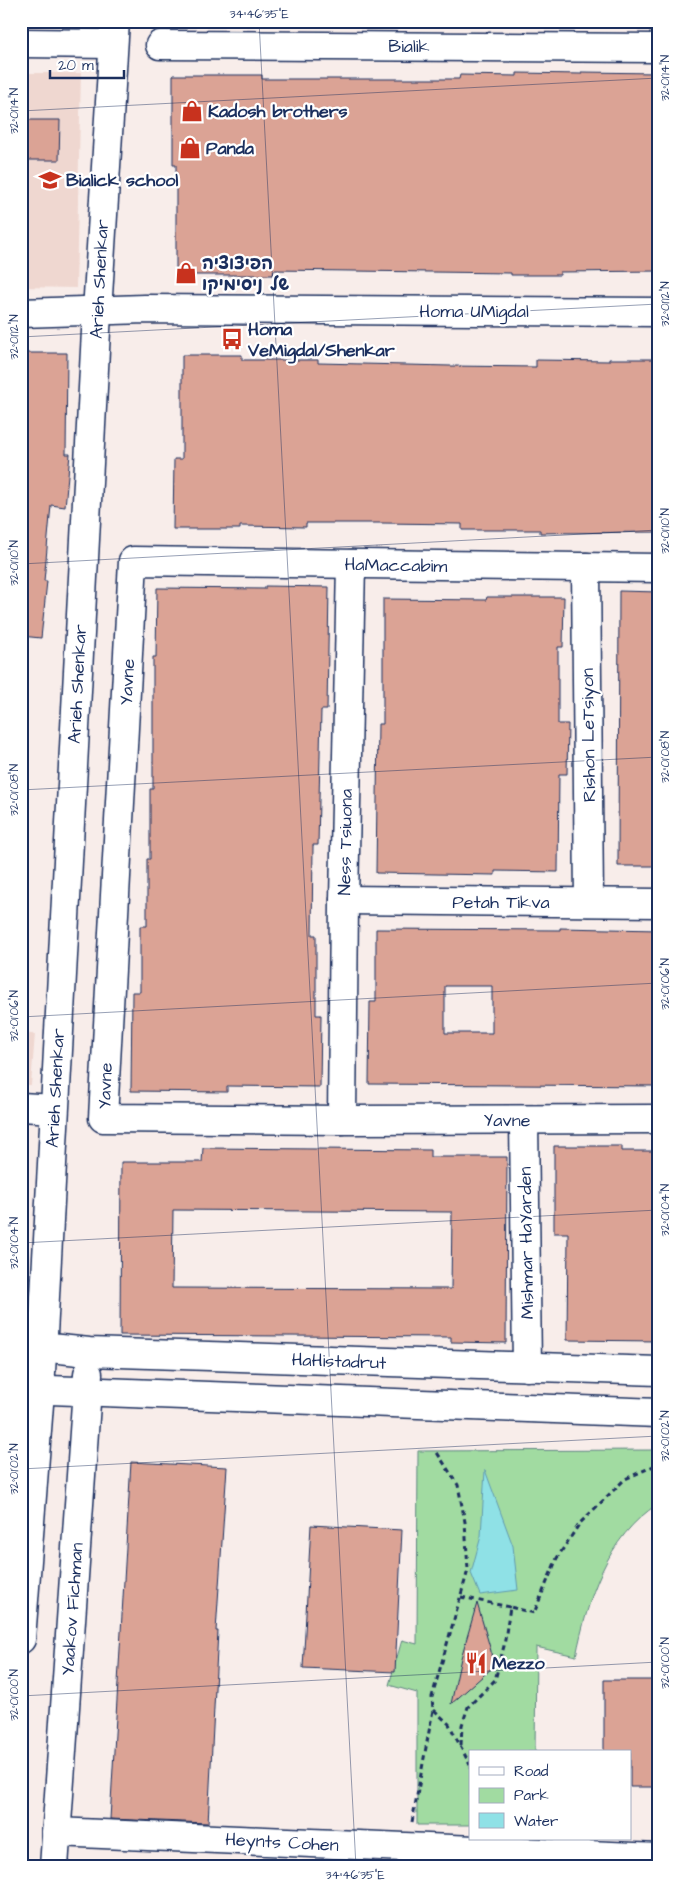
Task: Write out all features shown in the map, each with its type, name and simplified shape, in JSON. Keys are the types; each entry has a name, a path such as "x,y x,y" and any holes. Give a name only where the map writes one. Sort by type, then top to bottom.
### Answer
{"street":[{"path":"21,43 114,33"},
{"name":"Arieh Shenkar","path":"32,1346 54,1109 114,33"},
{"name":"Bialik","path":"160,45 658,48"},
{"name":"Homa UMigdal","path":"21,313 145,309 658,312"},
{"name":"HaMaccabim","path":"133,561 658,568"},
{"name":"Yavne","path":"133,561 103,1118 342,1120 658,1119"},
{"name":"Ness Tsiuona","path":"342,1120 344,900 352,564"},
{"name":"Rishon LeTsiyon","path":"586,567 589,902"},
{"name":"Petah Tikva","path":"344,900 658,903"},
{"path":"21,1107 54,1109"},
{"name":"Mishmar HaYarden","path":"524,1120 527,1367"},
{"path":"21,1639 32,1346"},
{"name":"HaHistadrut","path":"32,1346 89,1352 658,1371"},
{"name":"Yaakov Fichman","path":"54,1867 89,1352"},
{"path":"31,1390 658,1413"},
{"name":"Heynts Cohen","path":"56,1832 658,1858"}],"path":[{"path":"406,1848 433,1710 432,1697 462,1597 468,1570 465,1522 458,1485 436,1451"},
{"path":"462,1597 534,1613 557,1558 580,1523 625,1479 658,1464"},
{"path":"460,1745 462,1725 468,1707 495,1680 504,1646 510,1607"},
{"path":"433,1710 449,1724 469,1763"}],"shaded area":[{"name":"Bialick school","path":"21,73 81,73 76,288 21,287"},
{"path":"21,1033 35,1034 31,1085 21,1085"}],"green space":[{"path":"658,1450 658,1504 640,1518 612,1552 594,1592 576,1656 536,1647 535,1750 469,1750 469,1825 417,1825 417,1693 389,1685 402,1640 417,1644 418,1451"}],"water":[{"path":"485,1470 513,1546 518,1590 480,1595 471,1573 481,1536"}],"building":[{"path":"581,72 658,73 658,271 560,272 560,275 511,275 511,273 274,270 273,275 176,275 176,165 173,165 173,75 262,75 262,79 459,79 460,75 517,76 517,73 581,74"},
{"path":"21,120 60,120 59,160 21,160"},
{"path":"21,353 67,353 66,454 70,454 65,507 51,505 44,581 47,581 41,638 21,636"},
{"path":"182,355 242,355 242,360 318,360 318,363 536,367 536,360 609,361 609,359 658,359 658,532 540,533 540,530 462,530 462,524 382,523 306,523 306,527 240,526 240,529 173,529 174,459 182,459"},
{"path":"265,586 329,587 327,710 321,710 318,845 313,845 312,935 316,935 316,1015 321,1015 320,1087 227,1086 227,1092 131,1091 132,992 140,992 140,926 147,926 147,859 150,859 150,789 153,789 153,657 156,657 157,588 265,589"},
{"path":"619,591 658,592 658,866 618,866"},
{"path":"487,597 564,597 563,647 558,647 558,724 568,724 567,774 559,774 558,872 495,871 495,875 376,873 378,724 383,724 383,599 486,600"},
{"path":"560,928 658,930 658,1086 369,1084 370,1002 376,1002 376,929 560,930","holes":["445,986 492,986 492,1033 445,1033"]},
{"path":"554,1146 622,1146 622,1151 658,1151 658,1341 567,1340 568,1233 554,1233"},
{"path":"203,1148 430,1150 430,1157 507,1157 506,1343 451,1342 451,1337 120,1335 121,1162 202,1162","holes":["173,1210 452,1212 451,1289 172,1288"]},
{"path":"131,1462 227,1467 216,1631 218,1631 208,1823 110,1819"},
{"path":"311,1525 402,1530 395,1672 303,1668"},
{"name":"Mezzo","path":"477,1603 491,1651 492,1668 451,1704 461,1658"},
{"path":"604,1680 658,1680 658,1787 632,1787 632,1750 604,1750"}],"place":[{"name":"Kadosh brothers","path":"192,111"},
{"name":"Panda","path":"190,148"},
{"name":"Bialick school","path":"50,180"},
{"name":"הפיצוציה של ניסימיקו","path":"186,273"},
{"name":"Homa VeMigdal/Shenkar","path":"232,339"},
{"name":"Mezzo","path":"476,1663"}]}
